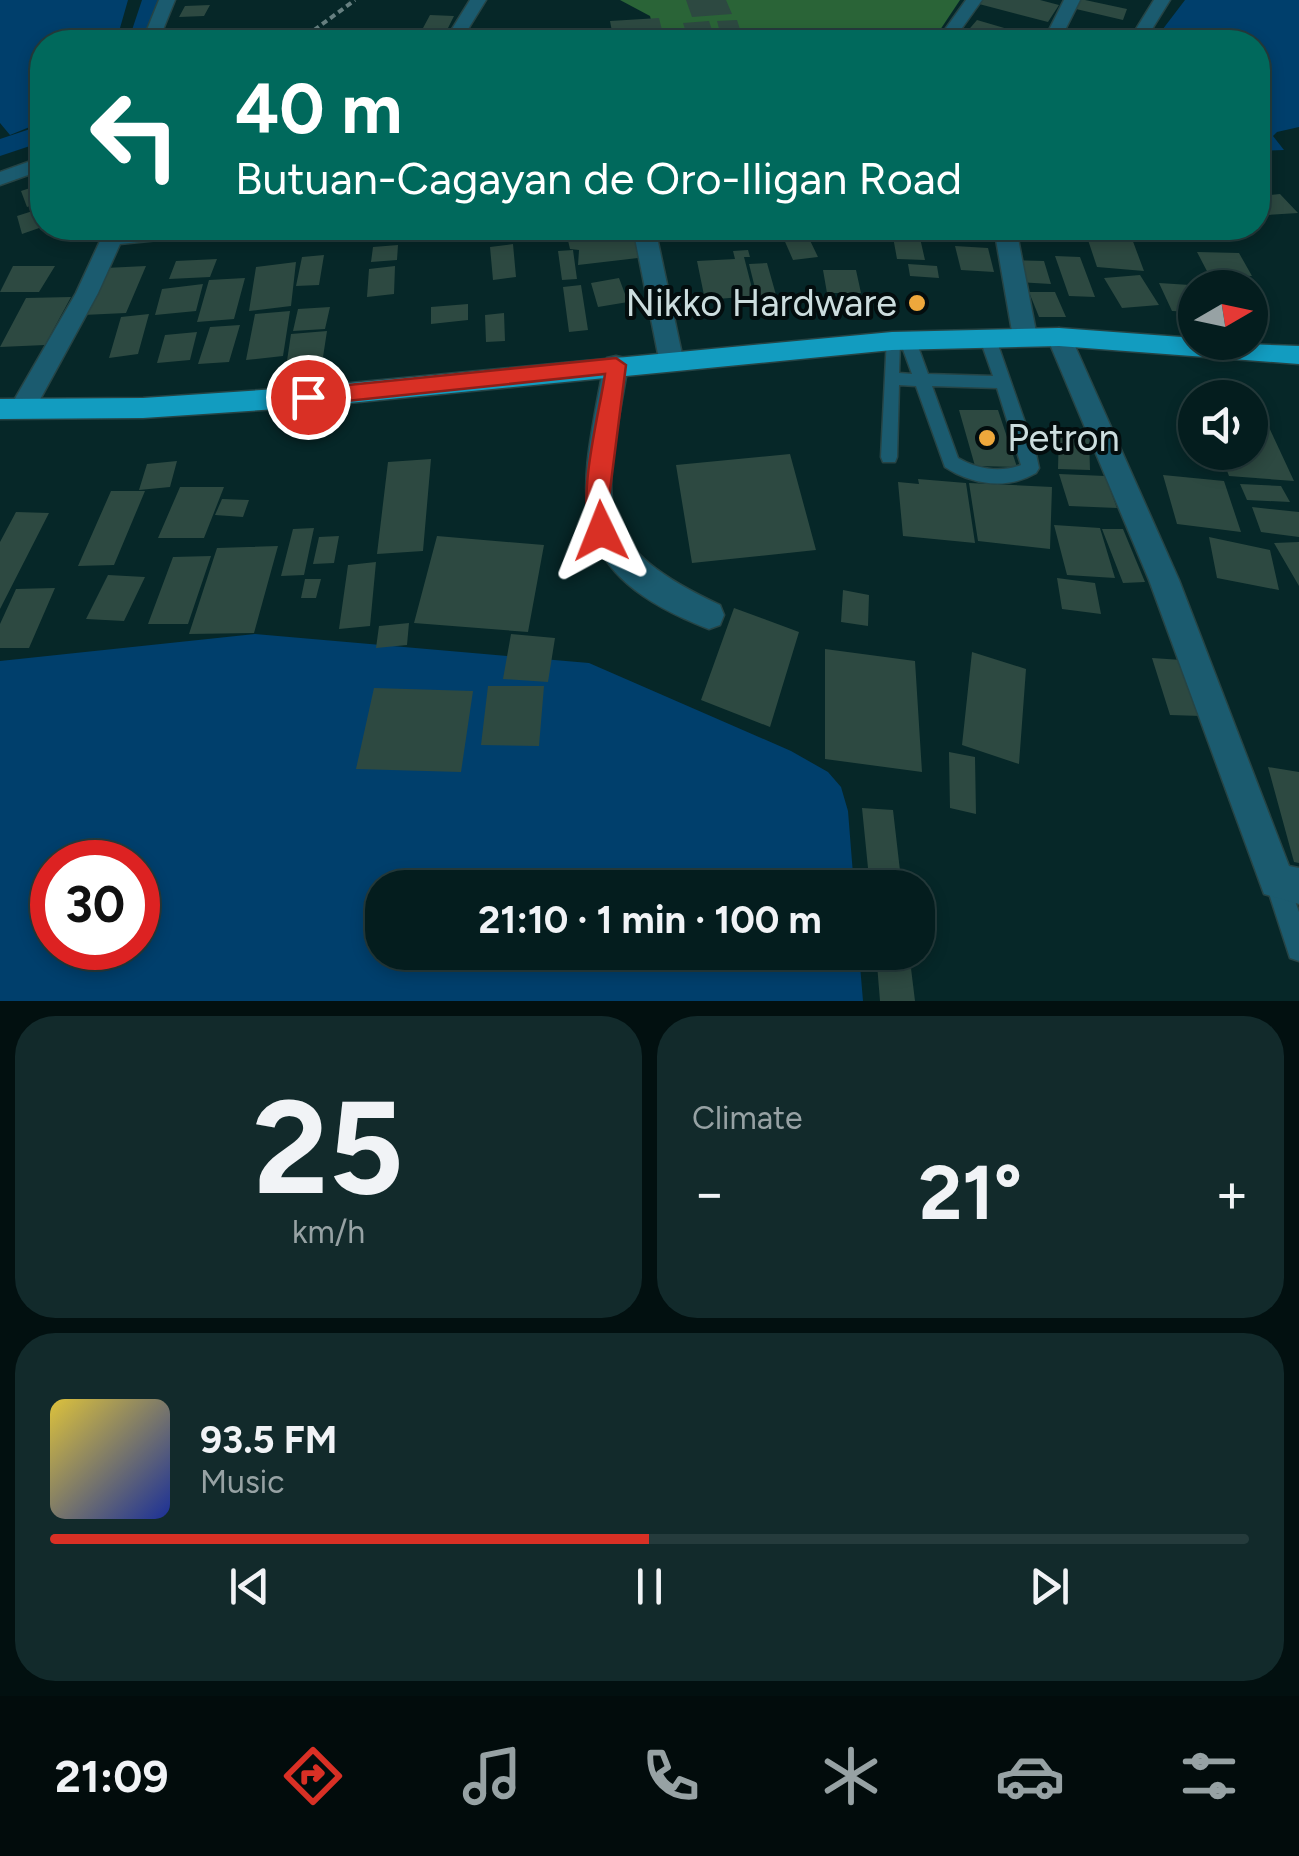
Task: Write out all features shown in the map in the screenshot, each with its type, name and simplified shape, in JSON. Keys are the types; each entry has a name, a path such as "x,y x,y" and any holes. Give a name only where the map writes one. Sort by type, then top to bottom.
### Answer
{"highway":[{"path":"11,409 143,408 308,397 900,341 1059,338 1299,355"}],"street":[{"path":"155,30 167,0"},
{"path":"459,30 478,0"},
{"path":"953,30 974,0"},
{"path":"1057,30 1072,0"},
{"path":"1143,30 1162,0"},
{"path":"0,179 30,167"},
{"path":"11,409 110,240"},
{"path":"646,240 671,360"},
{"path":"1007,240 1025,337"},
{"path":"1059,338 1164,580 1288,883"},
{"path":"616,365 598,498 601,531 630,574 709,615"}],"lane":[{"path":"900,341 921,380 950,462 962,471 980,475 1022,474 1030,468 1028,454 988,338"},
{"path":"889,457 891,379 900,341"},
{"path":"891,379 1002,382"},
{"path":"1288,883 1299,949"}],"path":[{"path":"314,30 355,0"}],"green space":[{"path":"620,0 960,0 940,30 654,30 650,16"}],"water":[{"path":"0,0 128,0 119,30 30,30 30,127 10,135 0,123"},
{"path":"1185,0 1299,0 1299,127 1273,136 1284,150 1270,151 1270,30 1162,30"},
{"path":"255,634 589,663 791,751 828,772 841,787 848,811 853,870 365,870 365,970 860,970 863,1001 0,1001 0,661"}],"building":[{"path":"686,0 726,0 732,14 692,17"},
{"path":"982,0 1040,0 1059,5 1048,22 979,4"},
{"path":"1079,0 1127,9 1123,20 1076,9"},
{"path":"210,5 204,16 179,17 185,6"},
{"path":"430,15 454,16 447,30 423,28"},
{"path":"659,18 662,30 612,30 610,21"},
{"path":"737,20 740,30 719,30 717,21"},
{"path":"977,20 1011,30 968,30"},
{"path":"709,21 712,30 685,30 683,23"},
{"path":"30,188 30,206 27,207 21,191"},
{"path":"1280,194 1298,213 1270,215 1270,195"},
{"path":"30,212 30,231 22,234 17,216"},
{"path":"568,240 636,240 638,258 578,265 579,250 570,249"},
{"path":"784,240 810,240 818,257 793,260"},
{"path":"894,240 920,240 925,260 897,259"},
{"path":"1088,240 1132,240 1144,271 1097,267"},
{"path":"513,244 516,277 493,280 490,247"},
{"path":"398,245 397,260 371,262 373,247"},
{"path":"955,246 988,248 994,272 961,270"},
{"path":"573,250 577,279 562,280 558,251"},
{"path":"748,250 750,257 744,257 754,296 705,300 697,261 735,259 733,251"},
{"path":"1197,252 1239,253 1249,270 1206,270"},
{"path":"324,255 319,285 296,286 302,257"},
{"path":"1055,256 1080,257 1095,297 1069,296"},
{"path":"217,259 210,277 169,279 176,261"},
{"path":"1010,260 1044,261 1051,284 1017,282"},
{"path":"296,262 291,306 249,311 256,267"},
{"path":"767,263 778,302 759,304 749,264"},
{"path":"908,264 937,266 939,278 910,276"},
{"path":"13,266 55,266 39,292 0,292"},
{"path":"146,266 126,313 83,315 105,268"},
{"path":"395,266 394,294 367,297 369,269"},
{"path":"823,270 856,270 861,293 827,293"},
{"path":"1140,275 1159,305 1122,308 1104,278"},
{"path":"245,278 234,319 197,322 209,280"},
{"path":"619,278 628,302 598,307 591,283"},
{"path":"1159,283 1178,284 1178,311 1172,311"},
{"path":"203,284 196,311 155,315 162,289"},
{"path":"581,285 588,330 569,332 563,287"},
{"path":"1029,292 1055,292 1066,317 1039,317"},
{"path":"71,297 45,345 0,347 26,298"},
{"path":"468,304 468,320 431,324 431,307"},
{"path":"330,307 325,329 293,331 298,309"},
{"path":"290,311 283,356 246,360 255,314"},
{"path":"504,313 505,341 486,342 485,315"},
{"path":"149,314 138,354 109,358 121,317"},
{"path":"240,325 229,362 198,364 210,327"},
{"path":"327,331 323,357 287,361 291,334"},
{"path":"197,332 190,360 157,363 165,335"},
{"name":"Petron","path":"959,410 998,410 1017,467 975,466"},
{"path":"1268,425 1294,481 1229,476 1227,470 1268,470"},
{"path":"1059,432 1089,436 1090,470 1058,469"},
{"path":"790,454 816,550 692,563 676,465"},
{"path":"431,459 423,551 377,554 388,462"},
{"path":"177,461 170,487 139,490 147,464"},
{"path":"1059,474 1105,476 1117,508 1069,506"},
{"path":"1163,475 1224,481 1241,532 1177,524"},
{"path":"918,479 966,483 975,543 903,536 898,482 919,484"},
{"path":"969,483 1052,487 1050,549 978,541"},
{"path":"1240,484 1281,486 1290,502 1247,500"},
{"path":"180,487 224,487 204,538 158,538"},
{"path":"111,491 145,491 114,565 78,566"},
{"path":"222,499 249,500 243,517 215,515"},
{"path":"1252,507 1299,512 1299,537 1261,532"},
{"path":"16,512 49,513 0,609 0,542"},
{"path":"1054,525 1100,528 1115,578 1067,575"},
{"path":"314,528 304,575 281,576 293,529"},
{"path":"1102,529 1123,529 1145,582 1123,583"},
{"path":"339,536 334,563 313,564 319,537"},
{"path":"437,536 544,545 528,632 414,623"},
{"path":"1209,537 1270,550 1279,590 1217,578"},
{"path":"1299,542 1299,586 1274,543"},
{"path":"278,546 254,633 189,634 217,548"},
{"path":"211,556 188,624 148,624 173,557"},
{"path":"376,562 370,626 339,629 348,565"},
{"path":"108,575 145,577 124,621 86,619"},
{"path":"1057,578 1095,583 1101,614 1062,609"},
{"path":"305,579 321,579 316,598 301,598"},
{"path":"55,588 29,648 0,648 0,624 16,589"},
{"path":"843,590 869,595 868,626 841,622"},
{"path":"734,608 799,632 770,727 701,700"},
{"path":"409,623 407,645 376,648 379,626"},
{"path":"511,634 555,638 548,682 503,679"},
{"path":"825,649 915,661 922,772 825,759"},
{"path":"972,652 1026,669 1019,764 962,745"},
{"path":"1152,658 1182,660 1201,716 1170,715"},
{"path":"488,686 544,686 539,746 481,745"},
{"path":"374,688 473,691 461,772 356,769"},
{"path":"949,752 975,757 976,814 950,808"},
{"path":"1268,767 1299,772 1299,863 1294,862"},
{"path":"862,808 893,810 900,870 868,870"},
{"path":"877,970 911,970 915,1001 880,1001"}],"waterway":[{"path":"143,30 153,0"},
{"path":"0,148 30,137"}],"place":[{"name":"Nikko Hardware","path":"917,303"},
{"name":"Petron","path":"987,438"}],"route":[{"path":"308,397 616,365 598,498 601,531"}]}
